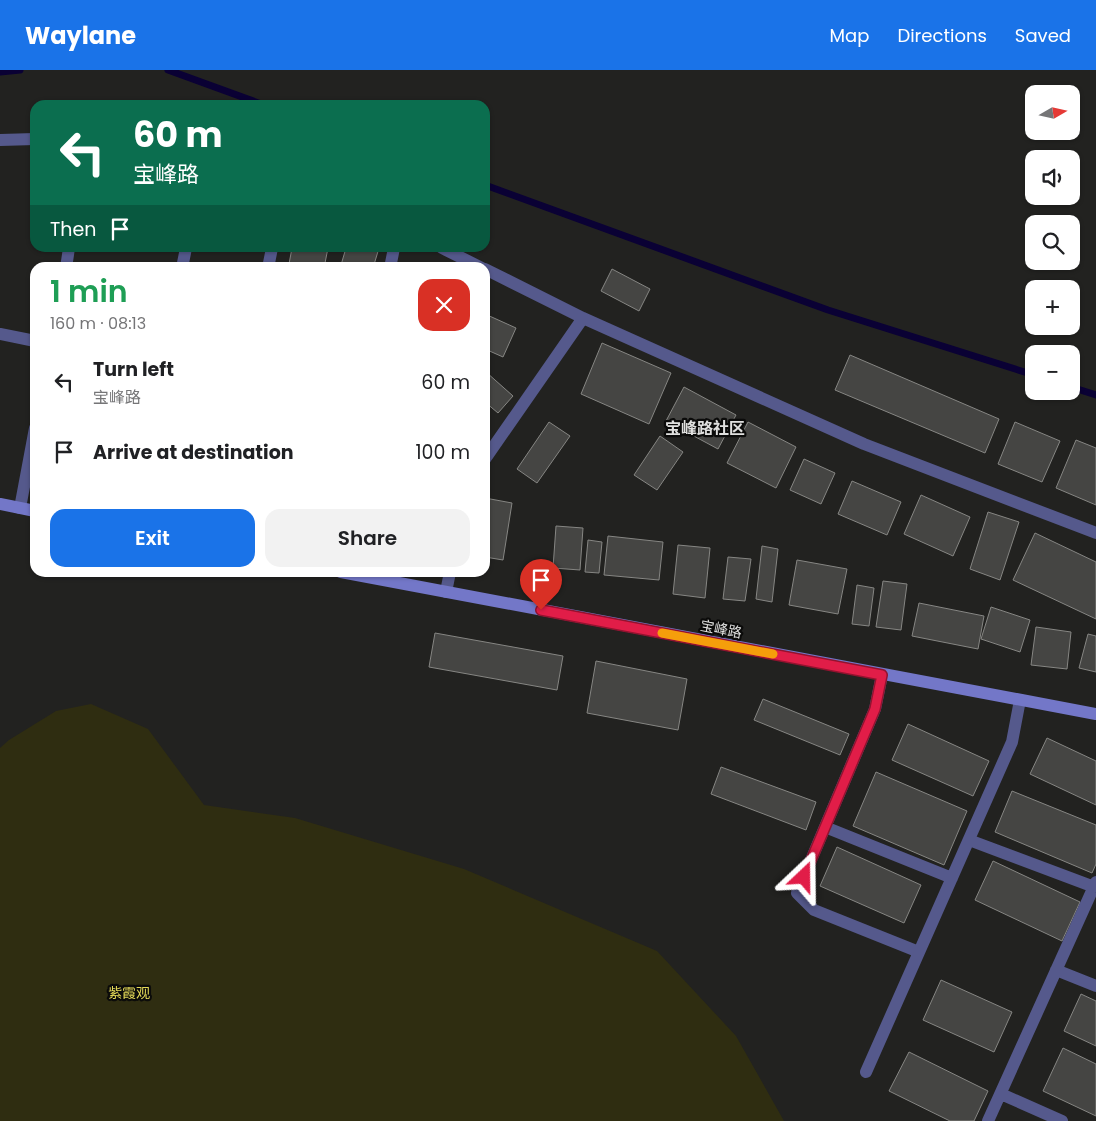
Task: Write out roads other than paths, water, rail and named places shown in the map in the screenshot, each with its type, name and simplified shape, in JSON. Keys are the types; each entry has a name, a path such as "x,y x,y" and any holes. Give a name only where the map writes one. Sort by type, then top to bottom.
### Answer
{"street":[{"path":"0,140 30,139"},
{"path":"450,252 470,262"},
{"path":"490,272 583,318 864,444 1096,533"},
{"path":"490,453 583,318"},
{"path":"0,334 30,340"},
{"path":"20,508 30,455"},
{"path":"0,504 30,510"},
{"name":"宝峰路","path":"367,577 1096,714"},
{"path":"446,592 449,577"},
{"path":"882,675 875,709 797,893 814,910 920,952"},
{"path":"866,1072 1012,742 1020,700"},
{"path":"825,828 952,878"},
{"path":"969,840 1095,885 988,1121"},
{"path":"1056,970 1096,986"},
{"path":"1001,1094 1062,1121"}],"waterway":[{"path":"0,72 20,70"},
{"path":"168,70 250,100"},
{"path":"490,187 828,310 1025,372"},
{"path":"1080,390 1096,395"}],"district":[{"name":"宝峰路社区","path":"705,428"}],"park label":[{"name":"紫霞观","path":"129,993"}]}
